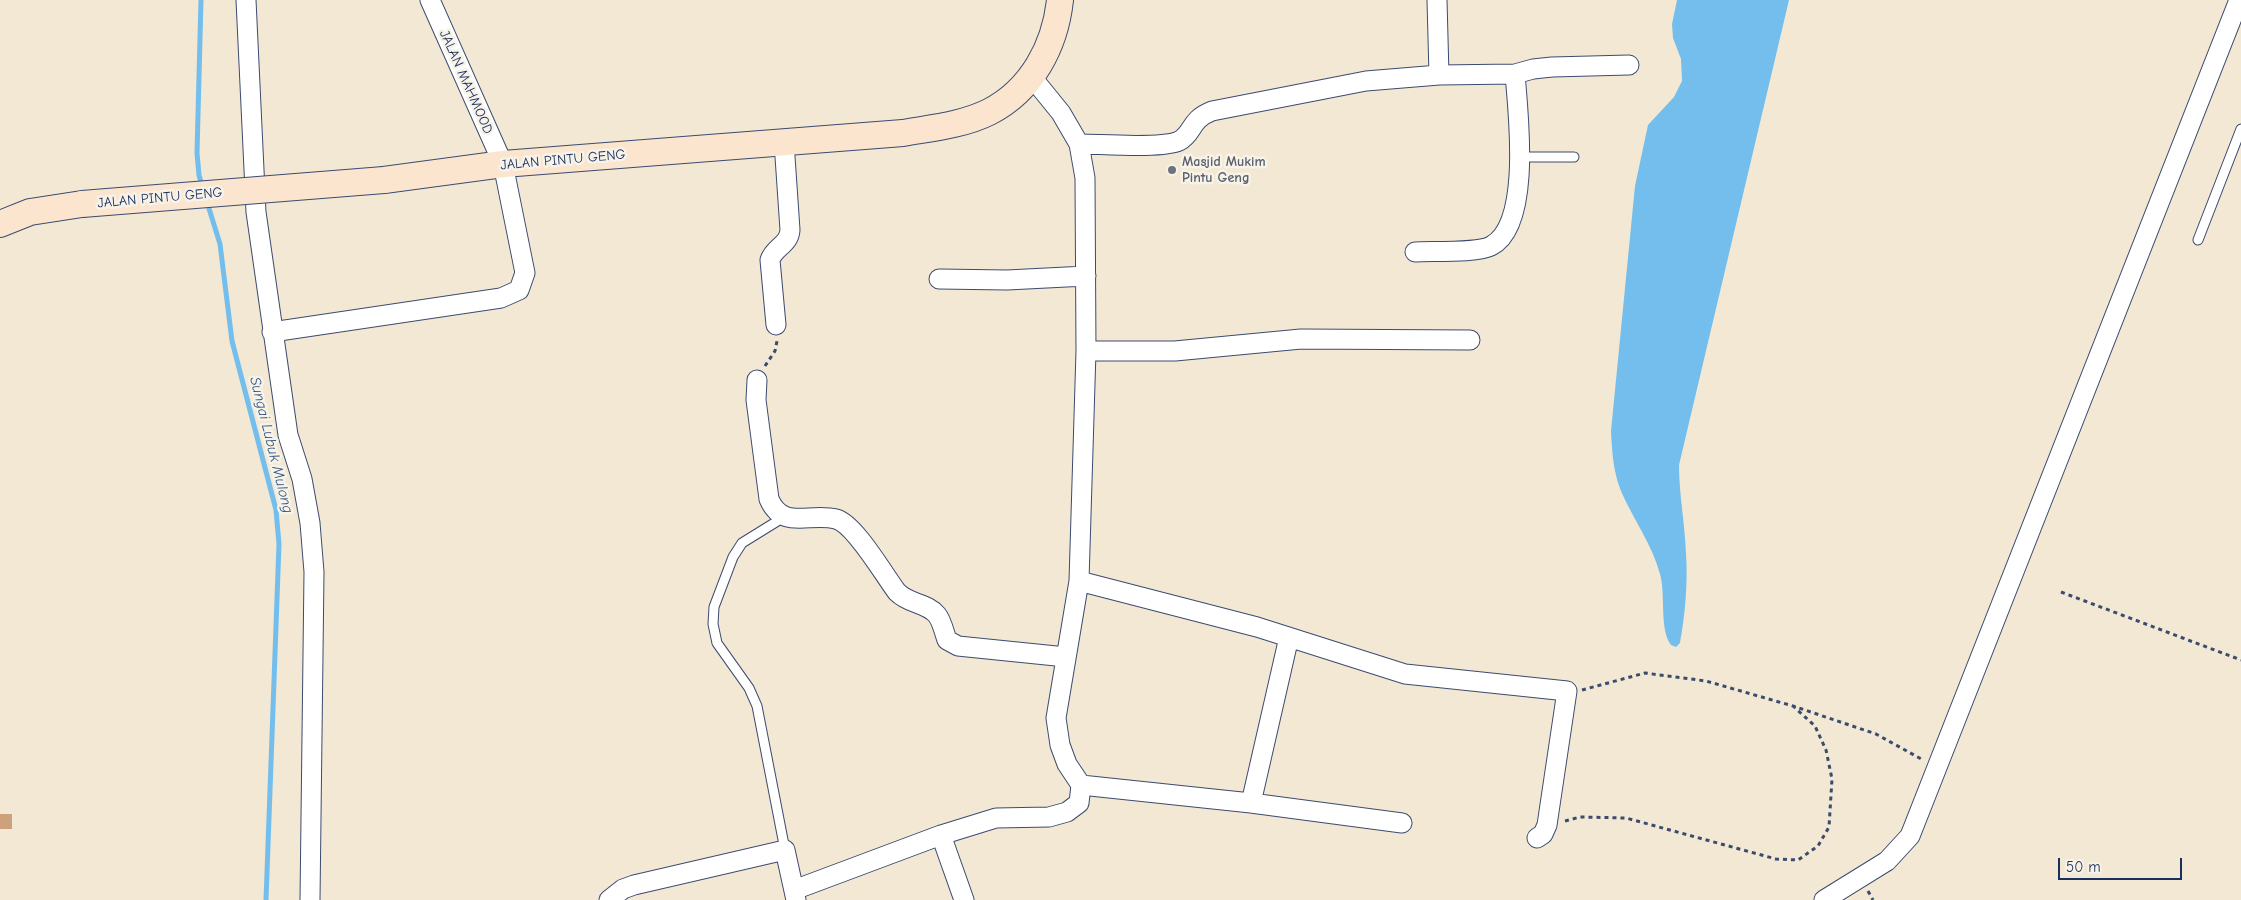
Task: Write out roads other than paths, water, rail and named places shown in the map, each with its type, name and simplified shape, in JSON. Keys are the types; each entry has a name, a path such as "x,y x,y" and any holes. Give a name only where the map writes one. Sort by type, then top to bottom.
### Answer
{"main road":[{"name":"JALAN PINTU GENG","path":"0,224 30,212 82,204 384,180 503,164 903,133 960,122 988,112 1013,96 1032,76 1046,55 1057,24 1060,0"}],"street":[{"path":"246,0 256,212 288,435 302,479 310,523 314,572 310,900"},
{"name":"JALAN MAHMOOD","path":"272,332 501,298 519,290 526,273 503,164 430,0"},
{"path":"1437,0 1440,75"},
{"path":"1824,900 1887,861 1910,836 2239,0"},
{"path":"1079,144 1168,144 1186,136 1196,119 1212,111 1366,81 1440,75 1515,74 1532,69 1552,67 1629,65"},
{"path":"1415,252 1480,249 1492,246 1509,224 1521,157 1515,74"},
{"path":"610,900 623,889 634,884 785,850 795,895 941,835 996,818 1048,817 1067,812 1079,803 1081,785 1067,764 1060,745 1056,718 1079,581 1086,351 1085,178 1079,144 1061,113 1032,76"},
{"path":"776,325 770,260 774,252 786,242 790,230 784,142"},
{"path":"939,279 1007,280 1086,276"},
{"path":"1086,351 1175,351 1301,339 1470,340"},
{"path":"757,380 756,400 769,499 774,512 784,517 837,519 850,528 897,592 905,600 929,607 938,616 948,640 958,646 1066,657"},
{"path":"1079,581 1289,637 1405,674 1567,691 1547,825 1540,836"},
{"path":"1251,803 1289,637"},
{"path":"1081,785 1251,803 1402,824"},
{"path":"941,835 964,900"}],"lane":[{"path":"2198,240 2241,129"},
{"path":"1521,157 1574,157"},
{"path":"784,517 742,543 733,557 714,607 713,624 717,643 749,688 757,706 785,850"}],"water":[{"path":"1677,0 1789,0 1679,465 1687,576 1682,632 1680,643 1676,647 1671,645 1665,630 1662,582 1657,563 1618,483 1613,461 1611,431 1635,186 1648,125 1674,97 1682,81 1681,59 1673,38 1672,24"}],"waterway":[{"name":"Sungai Lubuk Mulong","path":"201,0 197,153 202,186"},
{"name":"Sungai Lubuk Mulong","path":"207,202 220,244 232,341 276,510 279,544 266,900"}],"place":[{"name":"Masjid Mukim Pintu Geng","path":"1172,170"}]}
